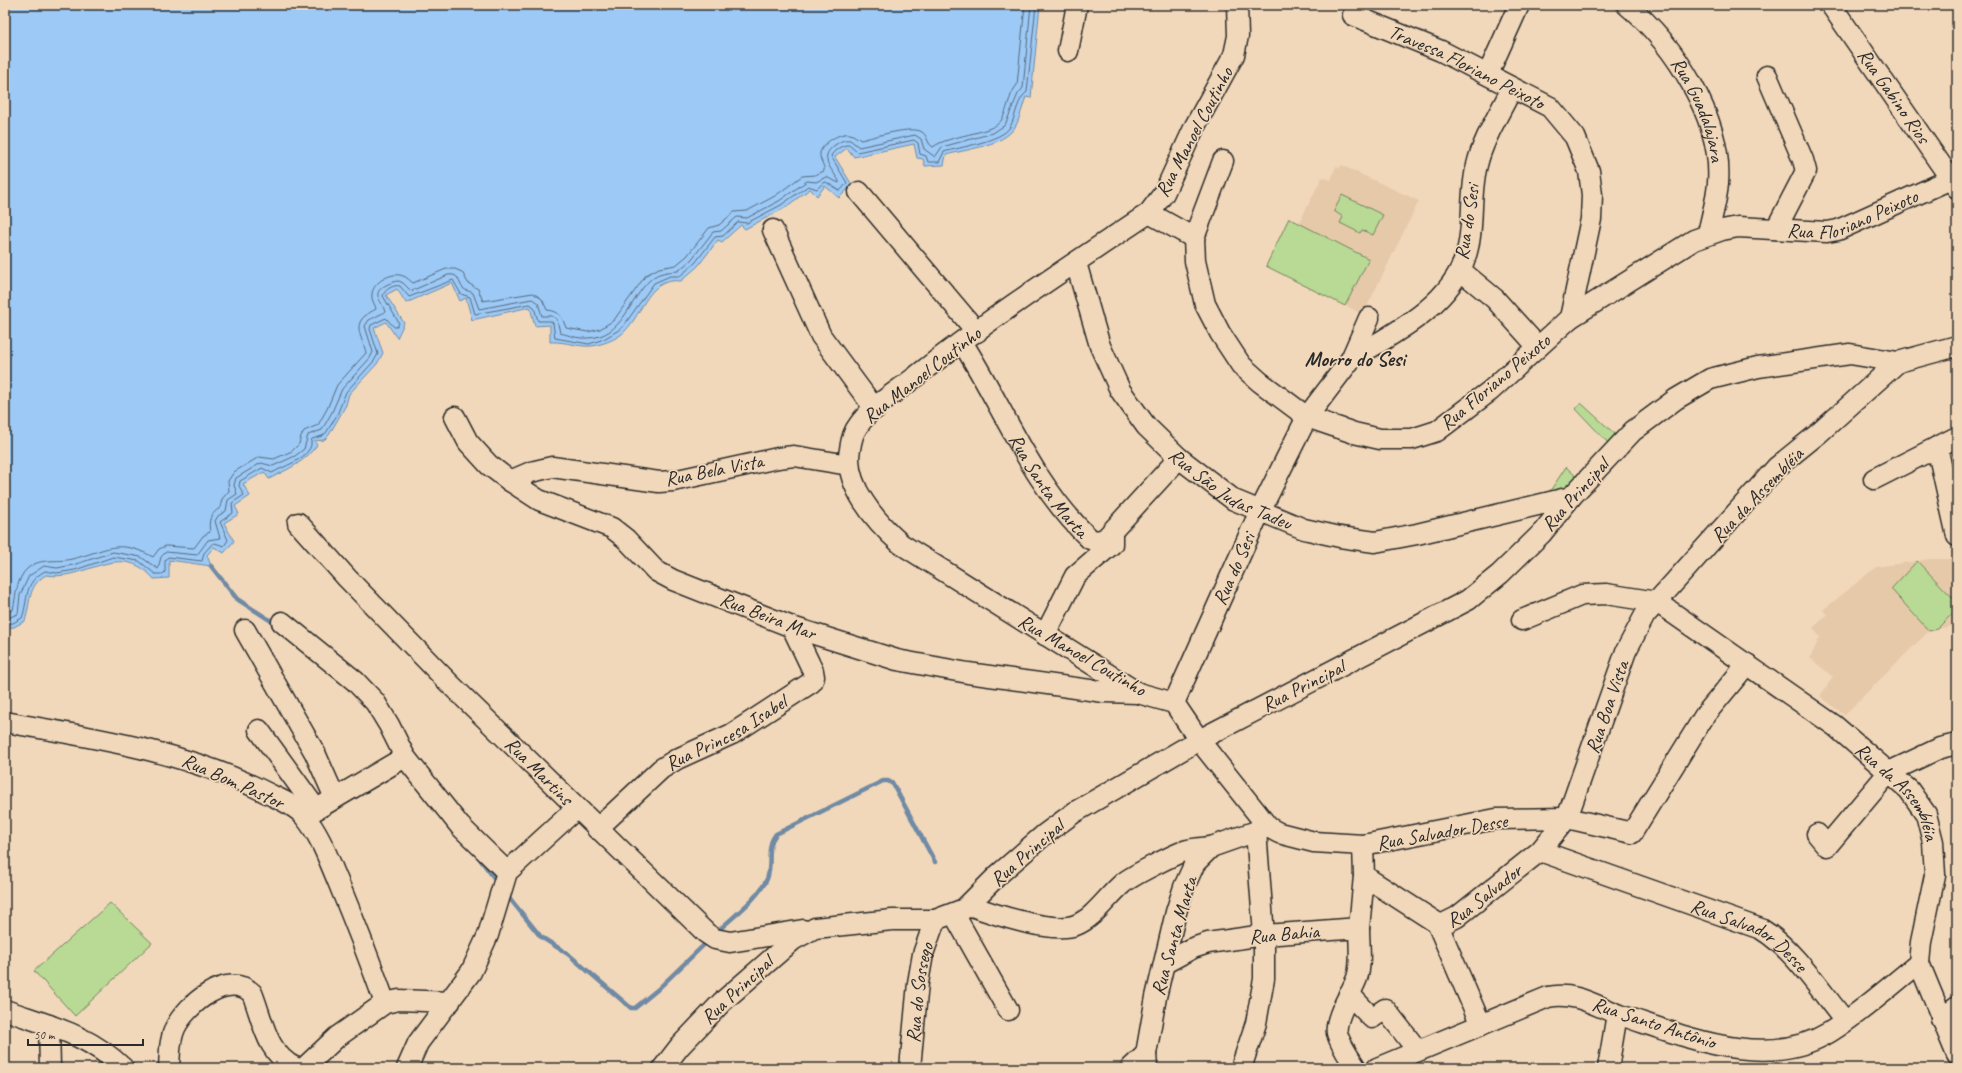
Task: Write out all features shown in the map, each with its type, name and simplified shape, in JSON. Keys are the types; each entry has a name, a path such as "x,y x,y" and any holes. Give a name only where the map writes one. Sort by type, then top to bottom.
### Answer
{"street":[{"path":"1068,51 1077,5"},
{"name":"Rua Manoel Coutinho","path":"1174,703 1138,693 919,556 891,536 870,512 857,490 849,465 850,448 857,426 875,409 969,337 1149,213 1164,193 1195,126 1234,55 1238,36 1237,5"},
{"path":"1488,74 1519,5"},
{"name":"Rua Guadalajara","path":"1627,5 1643,18 1679,62 1706,114 1717,149 1718,184 1708,234"},
{"name":"Rua Gabino Rios","path":"1831,5 1954,183"},
{"name":"Travessa Floriano Peixoto","path":"1353,15 1441,51 1488,74 1550,108 1575,137 1589,171 1592,194 1591,219 1570,318"},
{"path":"1767,76 1803,160 1806,171 1776,229"},
{"name":"Rua do Sesi","path":"1351,359 1403,328 1429,308 1453,281 1460,270 1466,255 1477,164 1512,88"},
{"name":"Rua Floriano Peixoto","path":"1223,161 1194,238 1195,261 1205,304 1220,334 1241,365 1260,382 1307,417 1354,433 1380,439 1412,439 1437,431 1490,391 1570,318 1694,240 1708,234 1738,228 1827,232 1838,230 1954,183"},
{"name":"Rua Santa Marta","path":"859,192 969,337 977,366 1021,448 1048,490 1090,539 1105,539 1179,458"},
{"path":"1149,213 1194,238"},
{"path":"773,230 821,336 875,409"},
{"name":"Rua São Judas Tadeu","path":"1076,263 1100,346 1120,390 1146,426 1179,458 1234,500 1304,528 1340,537 1375,542 1417,534 1571,497"},
{"path":"1460,270 1495,299 1538,348"},
{"name":"Rua do Sesi","path":"1174,703 1260,511 1307,417 1351,359 1369,318"},
{"name":"Rua Principal","path":"663,1068 680,1046 722,1002 788,944 815,928 892,920 935,920 962,909 1045,834 1075,812 1199,740 1468,600 1500,574 1542,533 1571,497 1633,431 1676,399 1710,379 1758,367 1850,354 1898,362 1957,346"},
{"name":"Rua da Assembléia","path":"1657,602 1777,467 1819,433 1898,362"},
{"name":"Rua Beira Mar","path":"455,417 468,442 489,465 510,481 539,500 612,528 626,539 656,571 673,580 792,627 904,661 968,673 1074,688 1104,692 1138,693"},
{"path":"1874,478 1957,437"},
{"path":"1937,447 1957,536"},
{"name":"Rua Bela Vista","path":"510,481 531,472 552,467 659,482 673,481 778,458 794,456 849,465"},
{"name":"Rua Martins","path":"298,523 347,578 597,829 696,925 715,939 730,942 815,928"},
{"path":"1045,635 1076,576 1112,544 1112,532"},
{"name":"Rua da Assembléia","path":"1522,620 1582,595 1606,594 1657,602 1835,726 1909,790 1926,814 1934,842 1935,875 1921,942 1919,963 1957,1055"},
{"name":"Rua Boa Vista","path":"1568,818 1626,651 1644,615 1657,602"},
{"path":"282,622 355,681 375,702 390,725 405,757 460,826 507,872"},
{"name":"Rua Princesa Isabel","path":"597,829 660,769 676,759 732,734 812,682 814,677 813,672 792,627"},
{"path":"245,630 315,753 335,798"},
{"name":"Rua Salvador Desse","path":"1199,740 1262,829 1314,842 1363,845 1496,819 1568,818 1632,833 1705,715 1747,664"},
{"path":"1174,703 1199,740"},
{"name":"Rua Bom Pastor","path":"5,722 147,748 179,757 257,788 310,812 361,935 385,1003"},
{"path":"259,730 310,812 405,757"},
{"path":"1817,834 1828,846 1889,772 1940,748 1957,744"},
{"path":"407,1068 418,1043 471,972 488,935 507,872 576,808"},
{"path":"1540,851 1568,818"},
{"path":"1243,1067 1256,1023 1264,979 1262,829"},
{"name":"Rua Santa Marta","path":"1147,1061 1156,997 1176,912 1184,887 1195,863 1211,847 1262,829"},
{"path":"1356,1068 1336,1031 1359,969 1359,928 1364,876 1363,845"},
{"path":"962,909 1039,924 1064,927 1076,925 1089,917 1123,883 1185,851 1211,847"},
{"name":"Rua Salvador Desse","path":"1540,851 1761,929 1774,937 1786,948 1845,1021"},
{"name":"Rua Salvador","path":"1364,876 1437,923 1443,924 1457,917 1540,851"},
{"path":"962,909 1008,1010"},
{"name":"Rua do Sossego","path":"910,1068 918,983 923,954 935,920"},
{"path":"1437,923 1481,1025"},
{"name":"Rua Bahia","path":"1164,963 1193,948 1208,943 1264,935 1359,928"},
{"name":"Rua Santo Antônio","path":"1377,1068 1548,997 1560,995 1587,1000 1617,1014 1667,1030 1734,1048 1767,1050 1805,1043 1830,1032 1919,963"},
{"path":"170,1068 170,1039 175,1026 199,999 233,984 246,988 252,993 267,1038 277,1054 287,1064 296,1068"},
{"path":"1353,986 1372,1018 1385,1010 1418,1051"},
{"path":"304,1068 337,1037 385,1003 399,1000 450,1002"},
{"path":"1941,1019 1957,1007"},
{"path":"5,1010 82,1038 108,1054 123,1068"},
{"path":"1608,1068 1617,1014"},
{"path":"49,1026 50,1068"},
{"path":"1131,1068 1147,1061"}],"shaded area":[{"path":"1341,165 1419,201 1363,315 1345,305 1289,218 1299,223 1322,177 1331,180 1336,166 1340,169"},
{"path":"1930,559 1954,559 1957,581 1957,625 1929,631 1844,715 1820,696 1833,677 1810,658 1820,637 1813,628 1827,615 1823,610 1876,567"}],"green space":[{"path":"1342,195 1383,215 1373,235 1362,230 1360,233 1340,223 1343,217 1334,211"},
{"path":"1289,218 1369,259 1345,306 1266,266"},
{"path":"1581,403 1617,436 1609,444 1576,409"},
{"path":"1566,467 1577,477 1562,492 1550,491"},
{"path":"1917,561 1957,602 1957,609 1937,629 1929,631 1891,589"},
{"path":"110,903 152,943 75,1016 34,971"}],"water":[{"path":"5,5 1040,5 1031,98 1026,97 1017,124 1006,136 990,144 946,155 944,165 925,166 923,159 917,158 914,144 854,157 847,148 835,157 852,185 839,198 825,186 817,196 810,189 783,209 745,229 741,225 722,242 718,240 698,266 681,281 670,281 661,284 654,290 632,323 623,333 613,340 597,345 583,346 550,342 550,325 535,326 530,307 472,320 466,298 460,301 452,283 406,303 397,289 386,295 404,323 397,338 386,322 374,328 383,353 377,364 349,394 346,405 329,435 324,440 314,441 317,445 307,456 295,465 269,479 264,472 243,484 250,496 235,506 239,514 224,523 234,541 224,553 214,547 207,555 211,566 169,560 169,578 154,579 141,568 128,562 115,562 61,576 46,575 40,579 33,590 25,621 14,627 5,628"}],"waterway":[{"path":"211,566 237,599 276,624"},
{"path":"716,933 751,901 763,887 769,873 771,844 776,834 883,781 888,781 893,784 935,862"},
{"path":"477,855 497,882"},
{"path":"507,895 541,937 568,954 631,1008 635,1008 657,990 709,940"}],"district":[{"name":"Morro do Sesi","path":"1355,359"}]}
